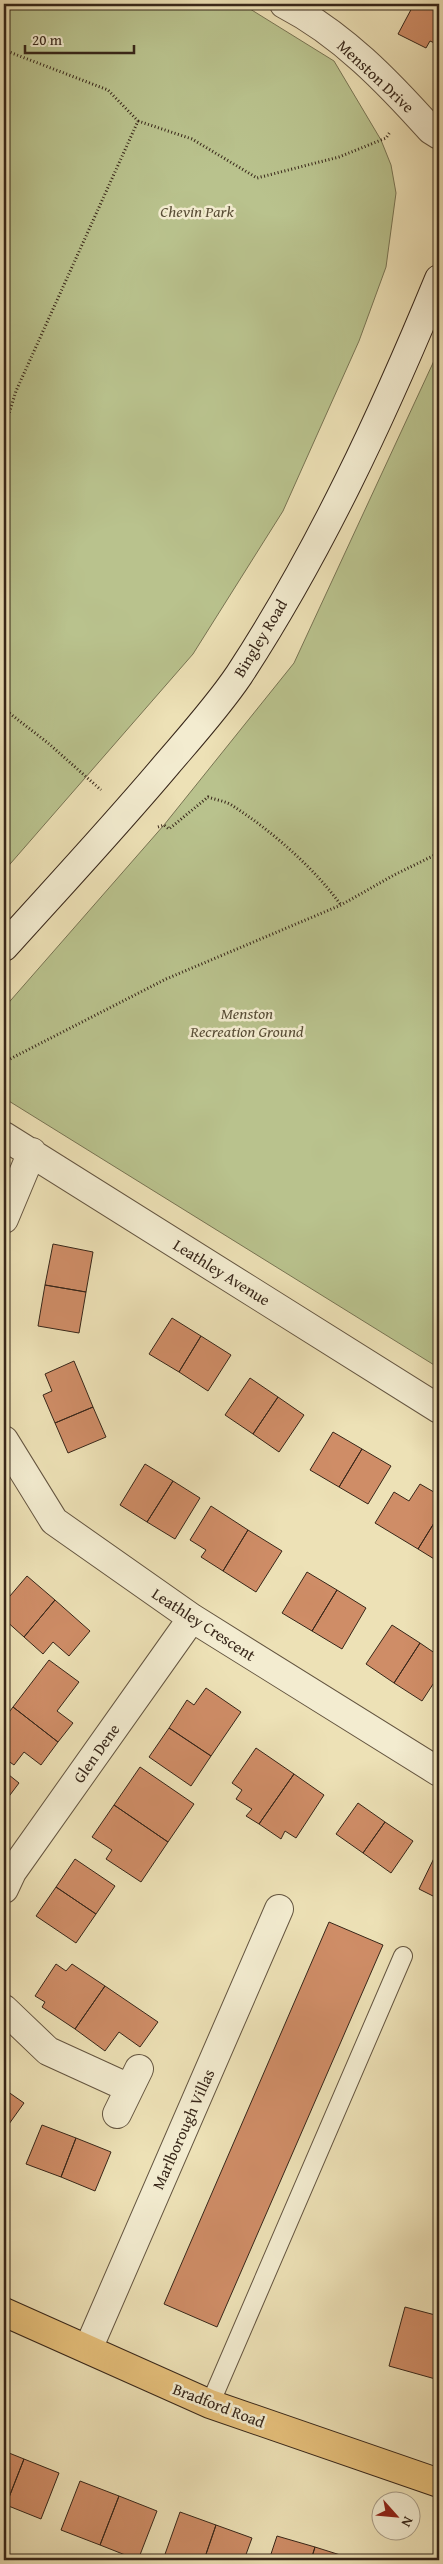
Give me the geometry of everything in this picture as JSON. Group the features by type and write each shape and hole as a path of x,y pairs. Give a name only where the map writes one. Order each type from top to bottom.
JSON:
{"main road":[{"name":"Bradford Road","path":"4,2312 210,2404 439,2483"}],"street":[{"name":"Menston Drive","path":"300,7 356,52 431,130 439,135"},
{"name":"Bingley Road","path":"4,947 155,779 206,718 238,675 302,568 352,474 439,279"},
{"name":"Leathley Avenue","path":"4,1136 439,1409"},
{"path":"4,1219 32,1152"},
{"name":"Leathley Crescent","path":"4,1440 54,1521 192,1618 439,1772"},
{"name":"Glen Dene","path":"4,1889 12,1872 192,1618"},
{"name":"Marlborough Villas","path":"88,2349 279,1909"},
{"path":"4,2008 48,2051 134,2078 116,2114"}],"lane":[{"path":"210,2404 403,1956"}],"path":[{"path":"4,50 108,90 138,121 192,139 257,178 339,157 386,138 408,104"},
{"path":"4,430 16,391 138,121"},
{"path":"4,709 48,743 102,791"},
{"path":"151,829 164,825 169,829 208,797 232,804 279,841 324,882 342,905"},
{"path":"4,1062 166,979 342,905 394,875 439,853"}],"green space":[{"name":"Chevin Park","path":"4,4 242,4 334,61 381,140 391,165 396,193 386,267 359,341 283,511 193,654 4,871"},
{"name":"Menston Recreation Ground","path":"439,350 439,1368 4,1098 4,1008 164,825 294,663"}],"building":[{"path":"414,4 439,4 439,45 430,41 426,48 398,34"},
{"path":"53,1244 93,1252 86,1292 45,1285"},
{"path":"45,1285 86,1292 79,1333 38,1326"},
{"path":"172,1318 201,1336 179,1372 149,1354"},
{"path":"201,1336 231,1355 208,1391 179,1372"},
{"path":"74,1361 93,1407 55,1423 43,1395 52,1391 45,1374"},
{"path":"250,1378 278,1397 253,1434 225,1415"},
{"path":"278,1397 304,1415 279,1452 253,1434"},
{"path":"93,1407 106,1437 68,1453 55,1423"},
{"path":"333,1432 362,1449 339,1487 310,1470"},
{"path":"362,1449 391,1466 368,1504 339,1487"},
{"path":"145,1464 173,1481 147,1522 120,1505"},
{"path":"173,1481 200,1498 175,1539 147,1522"},
{"path":"420,1484 439,1495 439,1515 418,1549 375,1523 394,1492 409,1501"},
{"path":"211,1506 248,1530 223,1571 201,1557 206,1550 190,1540"},
{"path":"439,1515 439,1562 418,1549"},
{"path":"248,1530 282,1551 256,1592 223,1571"},
{"path":"307,1572 337,1590 312,1631 282,1613"},
{"path":"27,1576 55,1600 24,1637 4,1619 4,1603"},
{"path":"337,1590 366,1608 342,1649 312,1631"},
{"path":"55,1600 90,1631 69,1656 53,1642 43,1654 24,1637"},
{"path":"392,1625 420,1643 394,1683 366,1664"},
{"path":"420,1643 439,1656 439,1675 422,1701 394,1683"},
{"path":"49,1660 79,1682 57,1711 73,1723 58,1742 13,1707"},
{"path":"206,1688 241,1712 211,1756 169,1728 187,1700 194,1705"},
{"path":"13,1707 58,1742 41,1765 24,1752 14,1765 4,1758 4,1719"},
{"path":"169,1728 211,1756 191,1786 149,1757"},
{"path":"256,1748 294,1774 259,1824 246,1816 252,1809 236,1799 242,1790 232,1783"},
{"path":"140,1767 194,1804 168,1842 114,1805"},
{"path":"4,1771 19,1783 4,1803"},
{"path":"294,1774 324,1795 296,1838 285,1831 281,1839 259,1824"},
{"path":"358,1803 385,1822 363,1853 336,1834"},
{"path":"114,1805 168,1842 141,1882 106,1859 112,1850 92,1837"},
{"path":"385,1822 413,1841 391,1873 363,1853"},
{"path":"439,1850 439,1899 419,1889"},
{"path":"75,1859 115,1886 96,1914 56,1887"},
{"path":"56,1887 96,1914 76,1943 36,1916"},
{"path":"329,1922 383,1945 217,2327 164,2304"},
{"path":"56,1964 66,1971 72,1964 105,1986 75,2029 42,2007 45,2002 35,1996"},
{"path":"105,1986 158,2022 140,2047 119,2032 105,2051 75,2029"},
{"path":"4,2089 24,2103 4,2131"},
{"path":"42,2125 76,2138 61,2177 26,2164"},
{"path":"76,2138 111,2152 95,2191 61,2177"},
{"path":"405,2307 439,2316 439,2380 389,2366"},
{"path":"4,2451 24,2459 6,2505 4,2504"},
{"path":"24,2459 59,2473 41,2519 6,2505"},
{"path":"80,2481 119,2496 100,2545 61,2530"},
{"path":"119,2496 157,2511 138,2560 100,2545"},
{"path":"180,2512 216,2525 204,2560 173,2560 164,2557"},
{"path":"216,2525 252,2538 244,2560 204,2560"},
{"path":"277,2536 315,2547 311,2560 269,2560"},
{"path":"315,2547 353,2559 353,2560 311,2560"}]}
